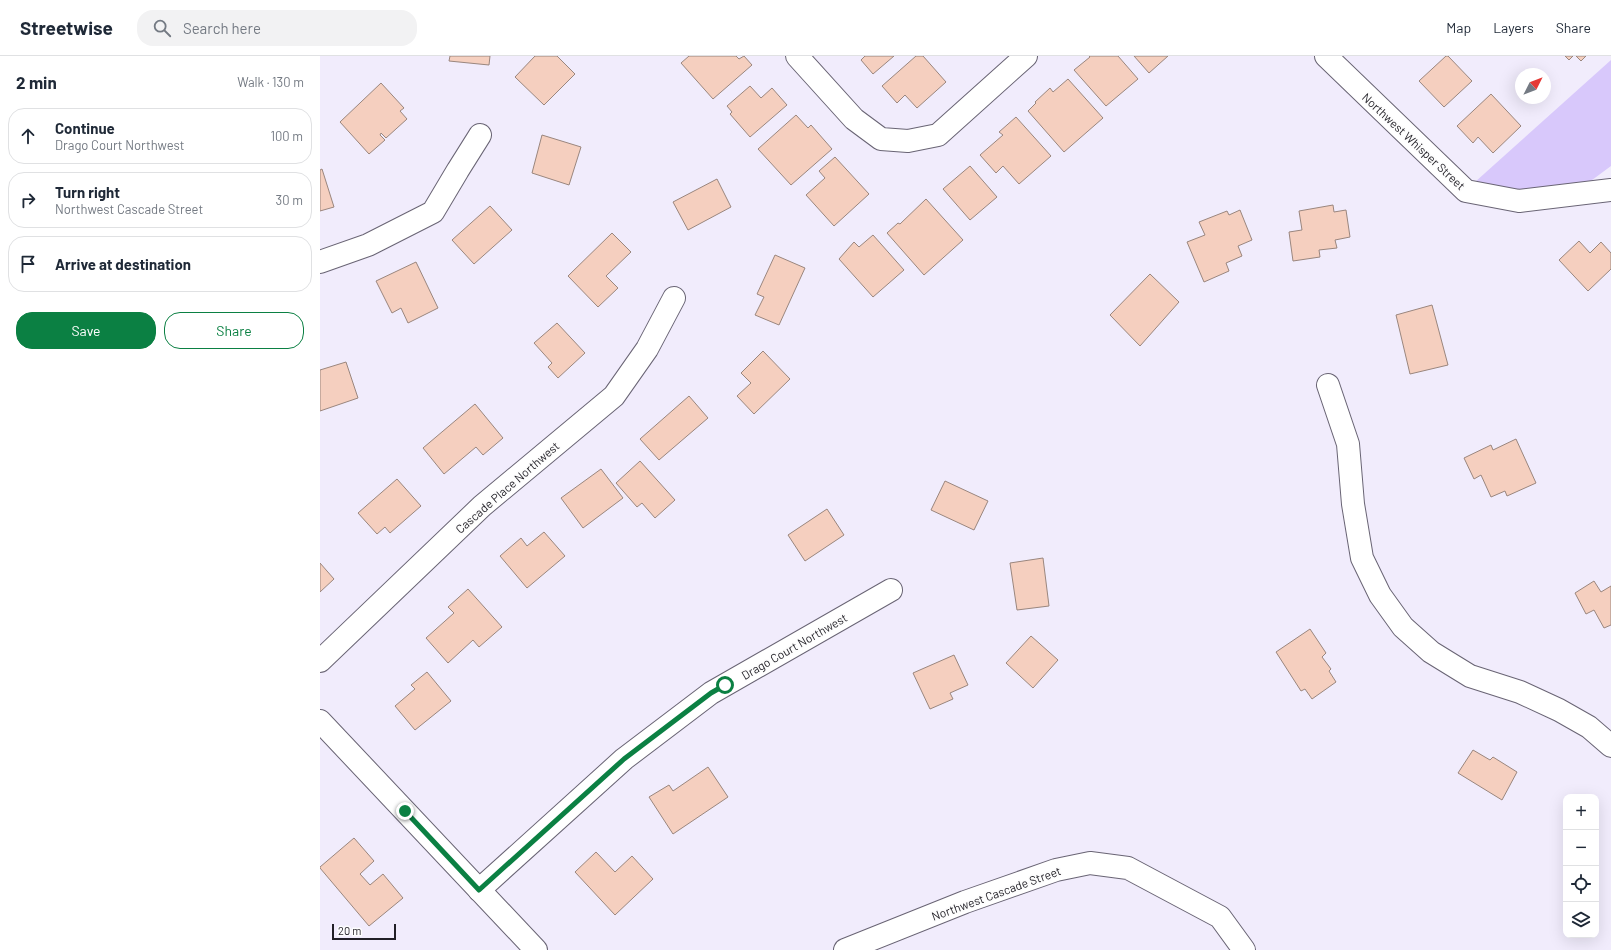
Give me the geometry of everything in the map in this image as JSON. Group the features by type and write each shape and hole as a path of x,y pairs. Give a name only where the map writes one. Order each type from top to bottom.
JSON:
{"street":[{"path":"797,56 854,119 881,139 908,141 938,135 1026,56"},
{"name":"Northwest Whisper Street","path":"1326,56 1466,191 1519,201 1611,190"},
{"path":"320,262 368,245 433,212 480,135"},
{"name":"Cascade Place Northwest","path":"320,662 482,506 614,396 647,349 674,298"},
{"path":"1328,385 1348,444 1353,504 1362,558 1380,595 1402,626 1431,652 1470,676 1520,692 1559,710 1590,727 1611,746"},
{"name":"Drago Court Northwest","path":"479,890 624,759 711,693 892,590"},
{"path":"320,721 536,950"},
{"name":"Northwest Cascade Street","path":"845,950 965,902 1056,870 1090,863 1128,868 1220,917 1244,950"}],"shaded area":[{"path":"1611,60 1611,166 1588,183 1527,191 1493,187 1475,182"}],"building":[{"path":"450,56 490,56 489,65 449,61"},
{"path":"535,56 557,56 575,74 544,105 515,77"},
{"path":"689,56 736,56 739,59 744,56 752,65 713,99 681,63"},
{"path":"865,56 894,56 873,74 861,60"},
{"path":"916,56 923,56 946,82 917,108 905,95 897,103 882,86"},
{"path":"1089,56 1118,56 1138,79 1106,106 1074,70 1090,57"},
{"path":"1134,56 1168,56 1149,73"},
{"path":"1446,56 1448,56 1472,81 1444,107 1419,81"},
{"path":"1565,56 1573,56 1569,60"},
{"path":"1576,56 1586,56 1581,61"},
{"path":"1068,79 1103,118 1064,152 1028,111 1050,88 1053,92"},
{"path":"381,83 404,108 400,111 407,119 386,138 381,133 380,135 385,140 369,154 340,122"},
{"path":"750,86 761,98 772,88 787,105 750,137 730,114 732,112 727,106"},
{"path":"1491,94 1521,126 1493,153 1478,137 1473,143 1457,126"},
{"path":"796,115 808,128 811,125 832,149 791,185 758,149"},
{"path":"1016,117 1051,156 1019,184 1003,166 996,173 980,155 1003,135 999,132"},
{"path":"542,135 581,147 569,185 532,173"},
{"path":"835,157 869,194 834,226 806,195 825,178 819,171"},
{"path":"970,166 997,197 970,220 943,189"},
{"path":"322,169 334,207 320,211 320,170"},
{"path":"717,179 731,207 688,230 673,202"},
{"path":"926,199 963,240 924,275 887,233 898,223 900,224"},
{"path":"1333,205 1334,212 1346,210 1350,237 1335,240 1337,248 1319,250 1320,257 1293,261 1289,232 1302,230 1299,211"},
{"path":"490,206 512,230 474,264 452,240"},
{"path":"1240,210 1252,240 1238,246 1242,256 1226,263 1229,271 1204,282 1187,242 1205,235 1199,222 1227,211 1229,215"},
{"path":"612,233 631,252 606,276 618,288 598,307 568,276"},
{"path":"873,235 904,270 873,297 839,259 854,242 859,247"},
{"path":"1579,241 1590,253 1601,242 1611,253 1611,269 1588,291 1559,260"},
{"path":"775,255 805,268 779,325 755,315 764,297 757,294"},
{"path":"416,262 438,308 408,323 401,308 392,313 376,281"},
{"path":"1150,274 1179,302 1140,346 1110,315"},
{"path":"1432,305 1448,365 1410,374 1396,315"},
{"path":"557,323 585,353 558,378 548,367 552,363 534,343"},
{"path":"763,351 790,379 754,414 737,396 751,383 741,373"},
{"path":"346,362 358,398 320,411 320,370"},
{"path":"689,396 708,418 659,460 640,439"},
{"path":"475,404 503,438 483,455 476,447 444,474 423,448"},
{"path":"1516,439 1536,483 1507,496 1505,491 1491,497 1481,475 1474,479 1464,458 1491,445 1493,450"},
{"path":"640,461 675,500 655,518 642,503 637,507 616,483"},
{"path":"601,469 623,498 583,528 561,498"},
{"path":"397,479 421,506 390,533 385,527 377,534 358,513"},
{"path":"945,481 988,501 974,530 931,510"},
{"path":"827,509 844,535 805,561 788,535"},
{"path":"544,532 565,556 527,588 500,556 521,538 527,546"},
{"path":"1043,558 1049,606 1017,610 1010,563"},
{"path":"320,563 334,579 320,592"},
{"path":"1594,581 1601,592 1611,586 1611,625 1604,628 1594,610 1586,614 1575,593"},
{"path":"468,589 502,627 479,647 473,640 448,663 426,638 454,613 448,607"},
{"path":"1310,629 1326,653 1322,657 1331,669 1329,671 1336,682 1312,699 1305,689 1301,691 1276,652"},
{"path":"1031,636 1058,660 1033,688 1006,663"},
{"path":"954,655 968,685 950,693 953,699 930,709 913,673"},
{"path":"427,672 451,701 415,730 395,706 415,689 411,685"},
{"path":"1473,750 1490,760 1493,757 1517,772 1502,800 1458,773"},
{"path":"708,767 728,797 673,834 649,797 669,785 673,791"},
{"path":"354,838 374,861 360,874 370,885 383,874 403,898 369,926 320,868"},
{"path":"596,852 615,872 632,856 653,879 615,915 575,872"}],"route":[{"path":"405,811 479,890 624,759 711,693 725,685"}]}
